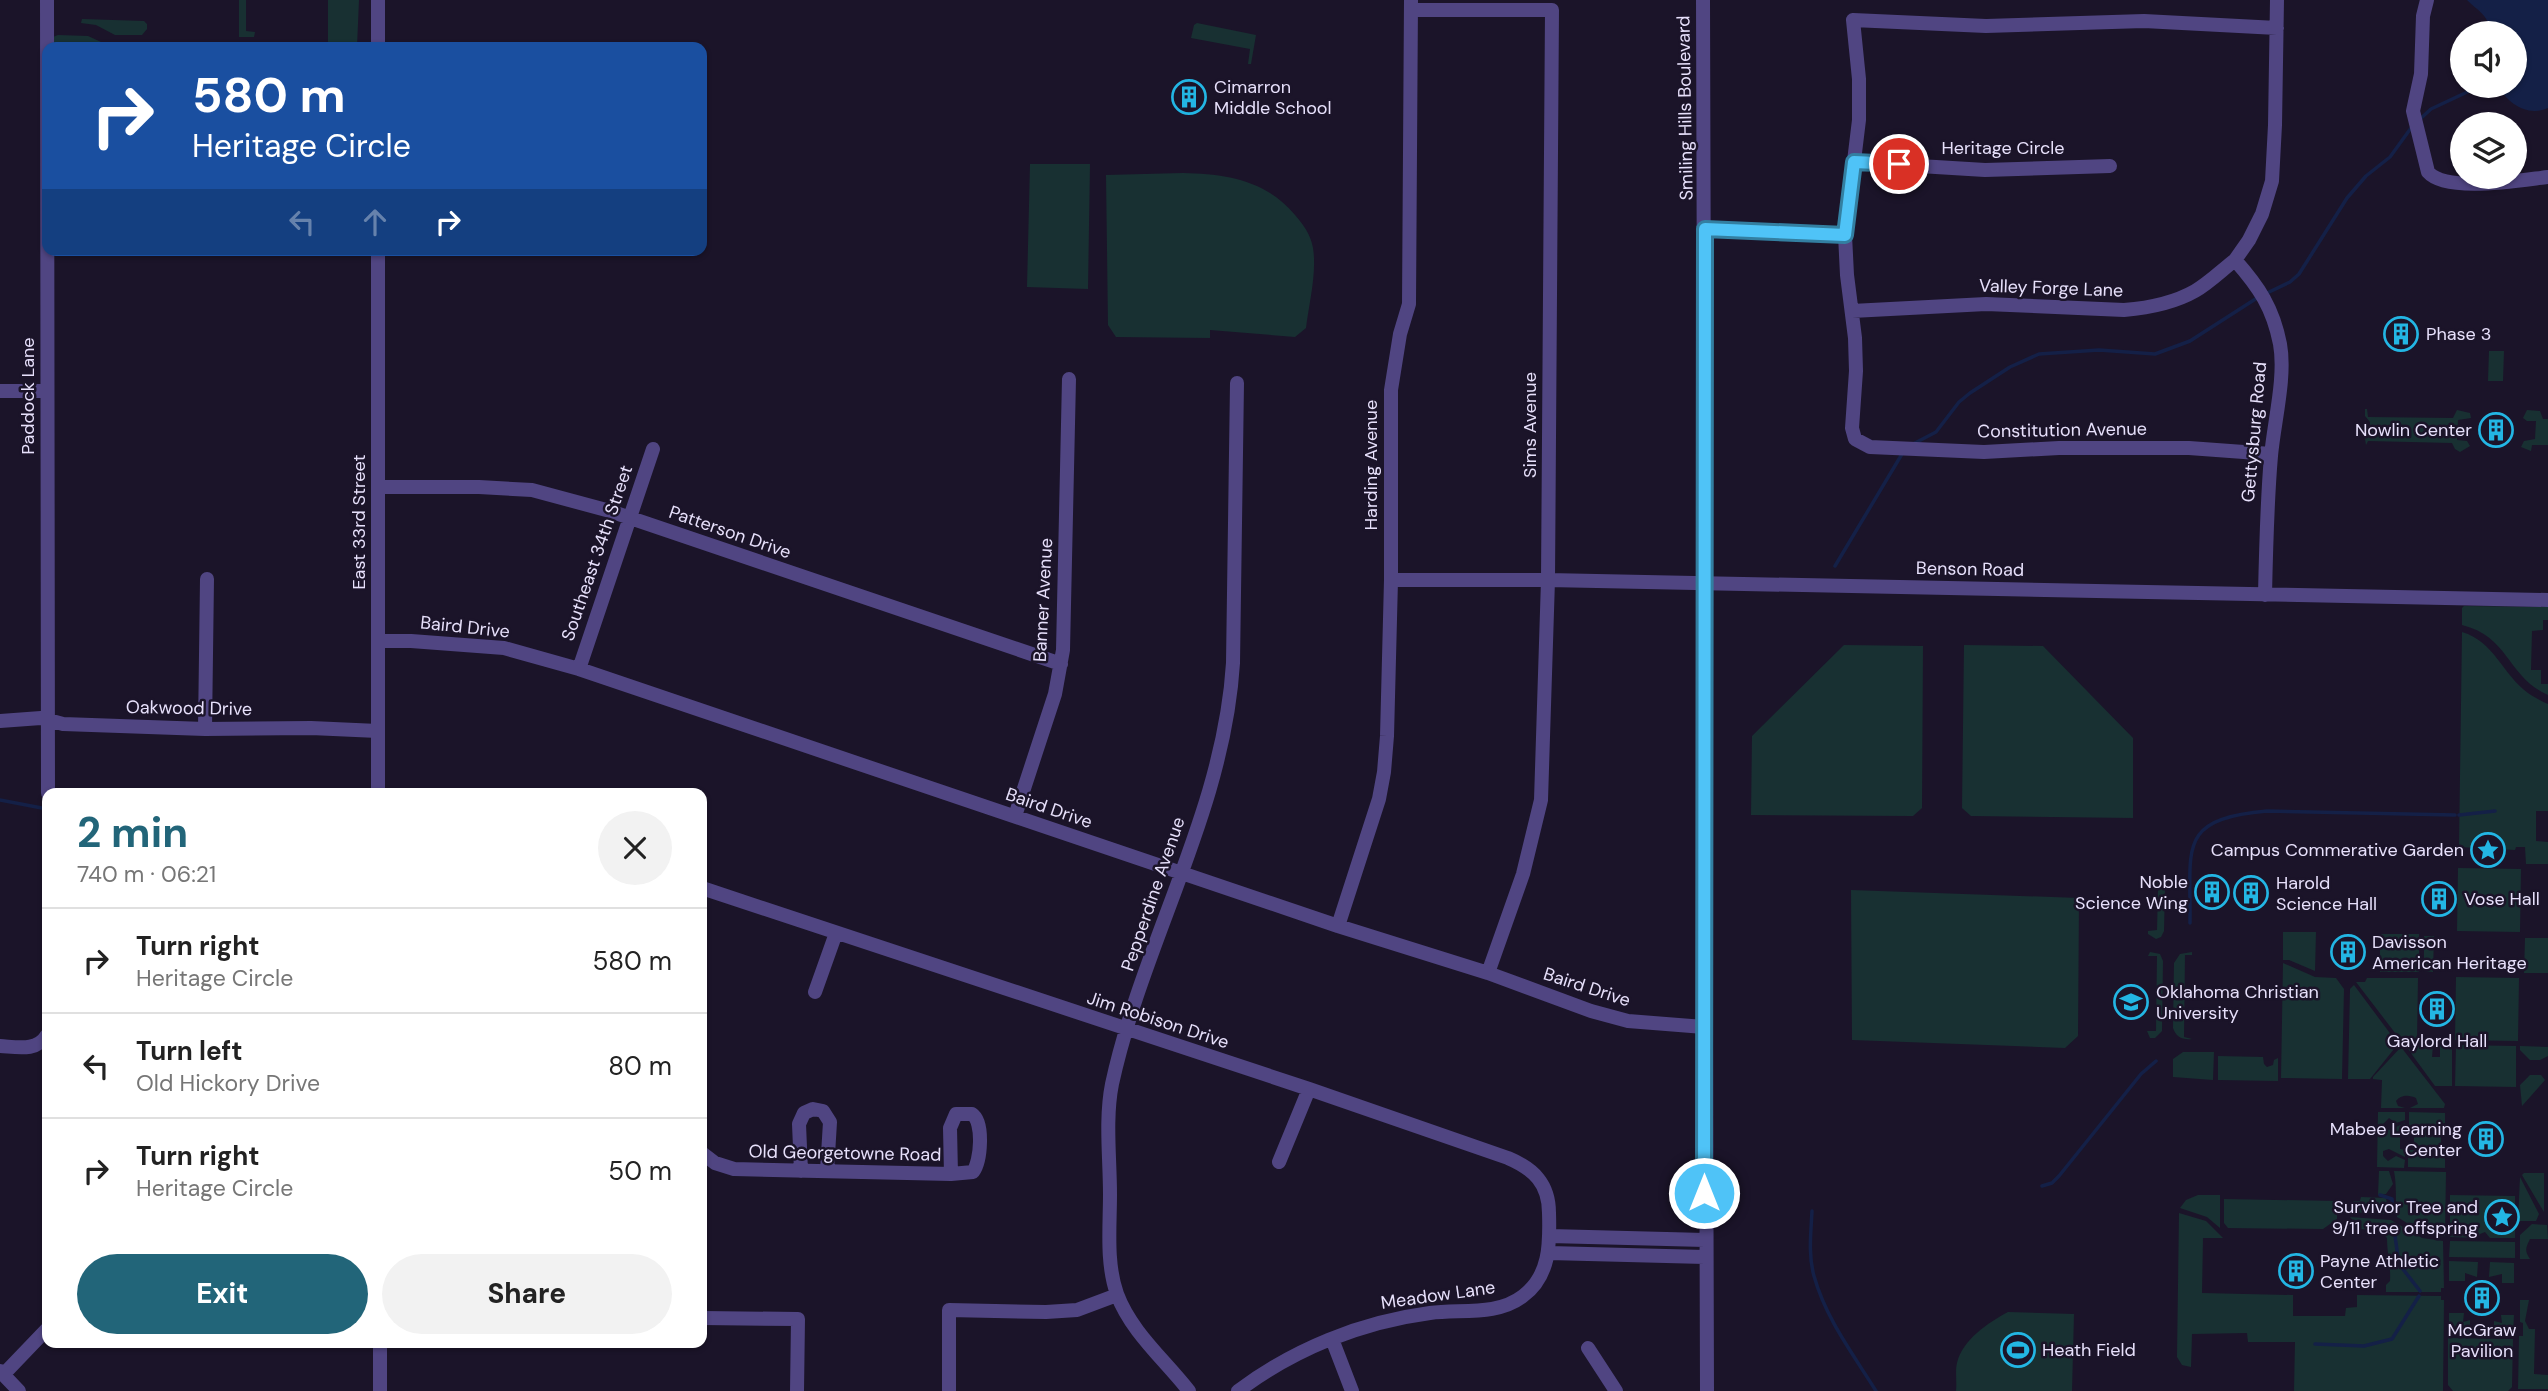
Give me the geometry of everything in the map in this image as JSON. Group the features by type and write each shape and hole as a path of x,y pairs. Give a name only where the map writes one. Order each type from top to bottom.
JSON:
{"street":[{"name":"Paddock Lane","path":"47,0 47,42"},
{"path":"378,0 378,42"},
{"name":"Smiling Hills Boulevard","path":"1703,0 1707,1391"},
{"path":"2235,260 2259,221 2272,181 2277,0"},
{"path":"2427,0 2423,16 2423,57 2413,117 2428,172 2432,177 2446,183 2508,182 2548,177"},
{"name":"Sims Avenue","path":"1411,5 1552,10 1548,580 1541,800 1523,874 1488,973"},
{"name":"Harding Avenue","path":"1338,926 1379,799 1387,736 1391,580 1391,390 1400,334 1409,303 1411,5"},
{"path":"1852,311 1845,235 1859,106 1853,20 1986,26 2144,21 2277,28"},
{"name":"Heritage Circle","path":"1854,162 1985,170 2110,166"},
{"path":"1705,229 1845,235"},
{"name":"Paddock Lane","path":"47,256 48,788"},
{"name":"East 33rd Street","path":"378,256 378,788"},
{"name":"Valley Forge Lane","path":"1852,311 1963,305 2124,310 2143,308 2160,305 2194,292 2235,260"},
{"name":"Gettysburg Road","path":"2235,260 2259,288 2275,324 2280,347 2280,374 2266,518 2265,595"},
{"name":"Constitution Avenue","path":"1852,311 1856,371 1852,428 1855,439 1870,447 1938,451 2189,448 2271,454"},
{"name":"Banner Avenue","path":"1015,816 1055,694 1061,664 1064,637 1069,379"},
{"name":"Pepperdine Avenue","path":"1189,1391 1136,1329 1117,1295 1111,1268 1110,1101 1120,1050 1216,768 1230,703 1237,383"},
{"path":"0,390 47,391"},
{"name":"Southeast 34th Street","path":"579,669 653,449"},
{"name":"Patterson Drive","path":"379,487 532,490 629,518 1061,664"},
{"path":"205,729 208,579"},
{"name":"Benson Road","path":"1391,580 1548,580 2548,600"},
{"name":"Baird Drive","path":"379,641 411,640 504,648 579,669 1338,926 1488,973 1591,1011 1628,1021 1704,1027"},
{"name":"Oakwood Drive","path":"0,721 41,718 63,724 379,731"},
{"name":"Jim Robison Drive","path":"707,890 1309,1089 1523,1164 1538,1177 1546,1192 1549,1253"},
{"path":"815,992 836,933"},
{"path":"0,1046 32,1047 42,1040"},
{"path":"1279,1162 1309,1089"},
{"path":"801,1171 799,1124 804,1113 813,1109 822,1111 830,1122 827,1171"},
{"name":"Old Georgetowne Road","path":"707,1157 715,1163 734,1169 951,1174"},
{"path":"1550,1236 1705,1240"},
{"path":"1549,1253 1705,1257"},
{"name":"Meadow Lane","path":"1238,1391 1296,1354 1373,1324 1430,1313 1493,1309 1514,1303 1535,1286 1549,1253"},
{"path":"949,1391 949,1310 1077,1310 1117,1295"},
{"path":"707,1318 798,1319 797,1391"},
{"path":"19,1391 2,1373 42,1334"},
{"path":"1332,1339 1352,1391"},
{"path":"380,1348 380,1391"},
{"path":"1588,1348 1616,1391"}],"green space":[{"path":"239,0 246,0 246,31 255,32 254,37 239,37"},
{"path":"328,0 359,0 357,42 328,42"},
{"path":"82,19 144,21 147,29 142,35 115,35 96,25 81,23"},
{"path":"1197,23 1256,35 1251,64 1248,64 1250,49 1191,38"},
{"path":"88,36 101,42 52,42 53,37"},
{"path":"1030,164 1090,164 1088,289 1027,287"},
{"path":"1183,173 1230,177 1258,187 1284,203 1304,226 1313,248 1313,278 1306,328 1295,337 1210,330 1210,338 1116,337 1108,325 1106,175"},
{"path":"2489,351 2504,351 2503,381 2488,381"},
{"path":"2365,409 2368,417 2453,418 2457,410 2470,413 2471,418 2458,420 2457,440 2467,441 2470,446 2460,452 2452,443 2368,441 2366,445 2364,433 2370,438 2370,422 2365,416"},
{"path":"2527,410 2540,411 2543,419 2548,419 2548,445 2532,445 2531,451 2521,447 2524,441 2535,439 2536,421 2523,418"},
{"path":"2464,606 2548,607 2548,620 2543,620 2543,630 2532,631 2531,670 2541,670 2541,684 2548,684 2548,695 2524,678 2490,638 2462,625"},
{"path":"2462,632 2483,643 2519,685 2548,704 2548,811 2536,811 2536,841 2548,842 2548,864 2526,864 2525,847 2516,847 2515,850 2459,847"},
{"path":"1844,645 1923,646 1922,808 1913,816 1751,815 1752,736"},
{"path":"1964,645 2043,646 2133,738 2133,818 1971,816 1962,808"},
{"path":"2458,868 2521,869 2520,932 2457,931"},
{"path":"2152,878 2161,879 2165,887 2164,931 2161,937 2156,939 2148,934 2148,931 2157,930 2158,890 2149,889"},
{"path":"1851,890 2079,898 2078,1036 2065,1048 1852,1040"},
{"path":"2283,932 2316,932 2315,971 2283,960"},
{"path":"2380,934 2419,934 2419,972 2380,972"},
{"path":"2424,936 2434,936 2433,972 2424,971"},
{"path":"2525,938 2548,938 2548,973 2524,973"},
{"path":"2150,952 2160,954 2163,961 2162,1031 2155,1038 2150,1038 2147,1031 2156,1031 2157,956 2148,956"},
{"path":"2192,952 2192,955 2185,955 2184,1037 2192,1039 2188,1039 2178,1036 2173,1028 2174,963 2180,954"},
{"path":"2283,963 2315,977 2336,978 2344,989 2342,1079 2281,1078"},
{"path":"2456,977 2519,978 2518,1041 2455,1040"},
{"path":"2367,978 2418,978 2417,1041 2402,1042 2356,982 2365,982"},
{"path":"2354,985 2398,1044 2370,1079 2348,1079 2350,989"},
{"path":"2405,1045 2433,1045 2432,1057 2440,1057 2440,1045 2452,1045 2452,1086 2435,1086"},
{"path":"2456,1045 2516,1046 2516,1087 2455,1086"},
{"path":"2520,1046 2548,1047 2548,1056 2540,1060 2530,1060 2520,1050"},
{"path":"2401,1047 2445,1104 2444,1108 2410,1108 2418,1104 2416,1098 2406,1096 2396,1101 2398,1106 2405,1108 2381,1108 2382,1080 2373,1077"},
{"path":"2183,1052 2214,1052 2213,1080 2173,1077 2173,1059"},
{"path":"2218,1056 2263,1057 2267,1067 2273,1065 2278,1058 2278,1081 2218,1080"},
{"path":"2530,1075 2541,1075 2545,1080 2522,1106 2520,1085"},
{"path":"2378,1112 2405,1112 2405,1120 2396,1123 2389,1118 2383,1124 2384,1128 2389,1130 2405,1123 2405,1130 2400,1131 2400,1149 2405,1150 2405,1157 2389,1149 2383,1151 2383,1156 2388,1161 2396,1156 2405,1160 2404,1168 2377,1167"},
{"path":"2409,1112 2445,1113 2445,1123 2441,1124 2441,1157 2445,1157 2445,1168 2408,1167 2408,1150 2414,1150 2414,1131 2409,1130"},
{"path":"2379,1171 2389,1171 2393,1184 2386,1194 2378,1195"},
{"path":"2394,1171 2446,1172 2445,1236 2425,1233 2397,1217"},
{"path":"2544,1173 2544,1212 2522,1175"},
{"path":"2520,1177 2539,1214 2536,1221 2518,1221"},
{"path":"2198,1195 2220,1195 2220,1228 2207,1217 2180,1208 2186,1200"},
{"path":"2450,1195 2515,1196 2515,1211 2510,1213 2510,1218 2515,1222 2515,1238 2490,1238 2485,1232 2478,1238 2450,1237"},
{"path":"2361,1197 2386,1198 2389,1214 2349,1212 2349,1205 2360,1201"},
{"path":"2224,1199 2337,1201 2337,1219 2323,1229 2228,1228 2224,1223"},
{"path":"2179,1213 2206,1221 2223,1238 2203,1238 2202,1293 2293,1295 2293,1316 2345,1316 2346,1308 2357,1307 2357,1295 2441,1296 2441,1300 2444,1300 2443,1391 2294,1391 2295,1342 2248,1342 2247,1333 2192,1334 2191,1367 2182,1365 2177,1357"},
{"path":"2350,1217 2391,1220 2422,1238 2443,1241 2444,1288 2441,1288 2441,1292 2386,1292 2386,1285 2390,1281 2387,1238 2379,1230 2360,1229"},
{"path":"2532,1224 2547,1225 2548,1239 2530,1239 2526,1249 2530,1259 2520,1259 2520,1235"},
{"path":"2450,1241 2515,1242 2515,1258 2449,1257"},
{"path":"2449,1261 2478,1262 2477,1277 2465,1273 2465,1281 2449,1281"},
{"path":"2490,1262 2514,1263 2514,1283 2502,1283 2502,1274 2489,1277"},
{"path":"2520,1300 2529,1300 2525,1321 2529,1329 2535,1329 2534,1374 2548,1375 2548,1389 2518,1389 2519,1336 2523,1336"},
{"name":"Heath Field","path":"2008,1312 2074,1314 2072,1391 1956,1391 1957,1363 1965,1346 1985,1327"},
{"path":"2449,1313 2464,1313 2463,1322 2470,1320 2470,1334 2449,1334"},
{"path":"2501,1315 2514,1315 2513,1335 2494,1335 2494,1321 2502,1323"},
{"path":"2448,1338 2513,1339 2512,1387 2508,1391 2453,1391 2448,1385"}],"water":[{"path":"2467,0 2548,0 2548,108 2526,110 2507,98 2527,98 2527,21 2487,21"}],"waterway":[{"path":"2419,120 2431,109 2454,98"},
{"path":"2267,293 2290,282 2299,274 2347,198 2366,176 2390,157 2411,128"},
{"path":"1913,444 1936,432 1959,402 1970,393 2010,367 2039,354 2099,350 2155,354 2190,341 2257,298"},
{"path":"1835,566 1902,454"},
{"path":"0,800 42,808"},
{"path":"2190,923 2191,856 2195,842 2203,830 2217,821 2267,811 2455,815"},
{"path":"2459,815 2495,811"},
{"path":"2042,1186 2052,1183 2059,1176 2141,1074 2156,1061"},
{"path":"2380,1195 2392,1199 2393,1212"},
{"path":"1812,1211 1811,1260 1819,1292 1841,1336 1876,1391"},
{"path":"2394,1229 2399,1264 2420,1291"},
{"path":"2315,1344 2364,1346 2392,1339 2419,1296"}],"place":[{"name":"Cimarron Middle School","path":"1189,97"},
{"name":"Phase 3","path":"2401,334"},
{"name":"Nowlin Center","path":"2496,430"},
{"name":"Campus Commerative Garden","path":"2488,850"},
{"name":"Noble Science Wing","path":"2212,892"},
{"name":"Harold Science Hall","path":"2251,893"},
{"name":"Vose Hall","path":"2439,899"},
{"name":"Davisson American Heritage","path":"2348,952"},
{"name":"Oklahoma Christian University","path":"2131,1002"},
{"name":"Gaylord Hall","path":"2437,1009"},
{"name":"Mabee Learning Center","path":"2486,1139"},
{"name":"Survivor Tree and 9/11 tree offspring","path":"2502,1217"},
{"name":"Payne Athletic Center","path":"2296,1271"},
{"name":"McGraw Pavilion","path":"2482,1298"},
{"name":"Heath Field","path":"2018,1350"}],"route":[{"path":"1704,1193 1705,229 1845,235 1854,162 1899,164"}]}
